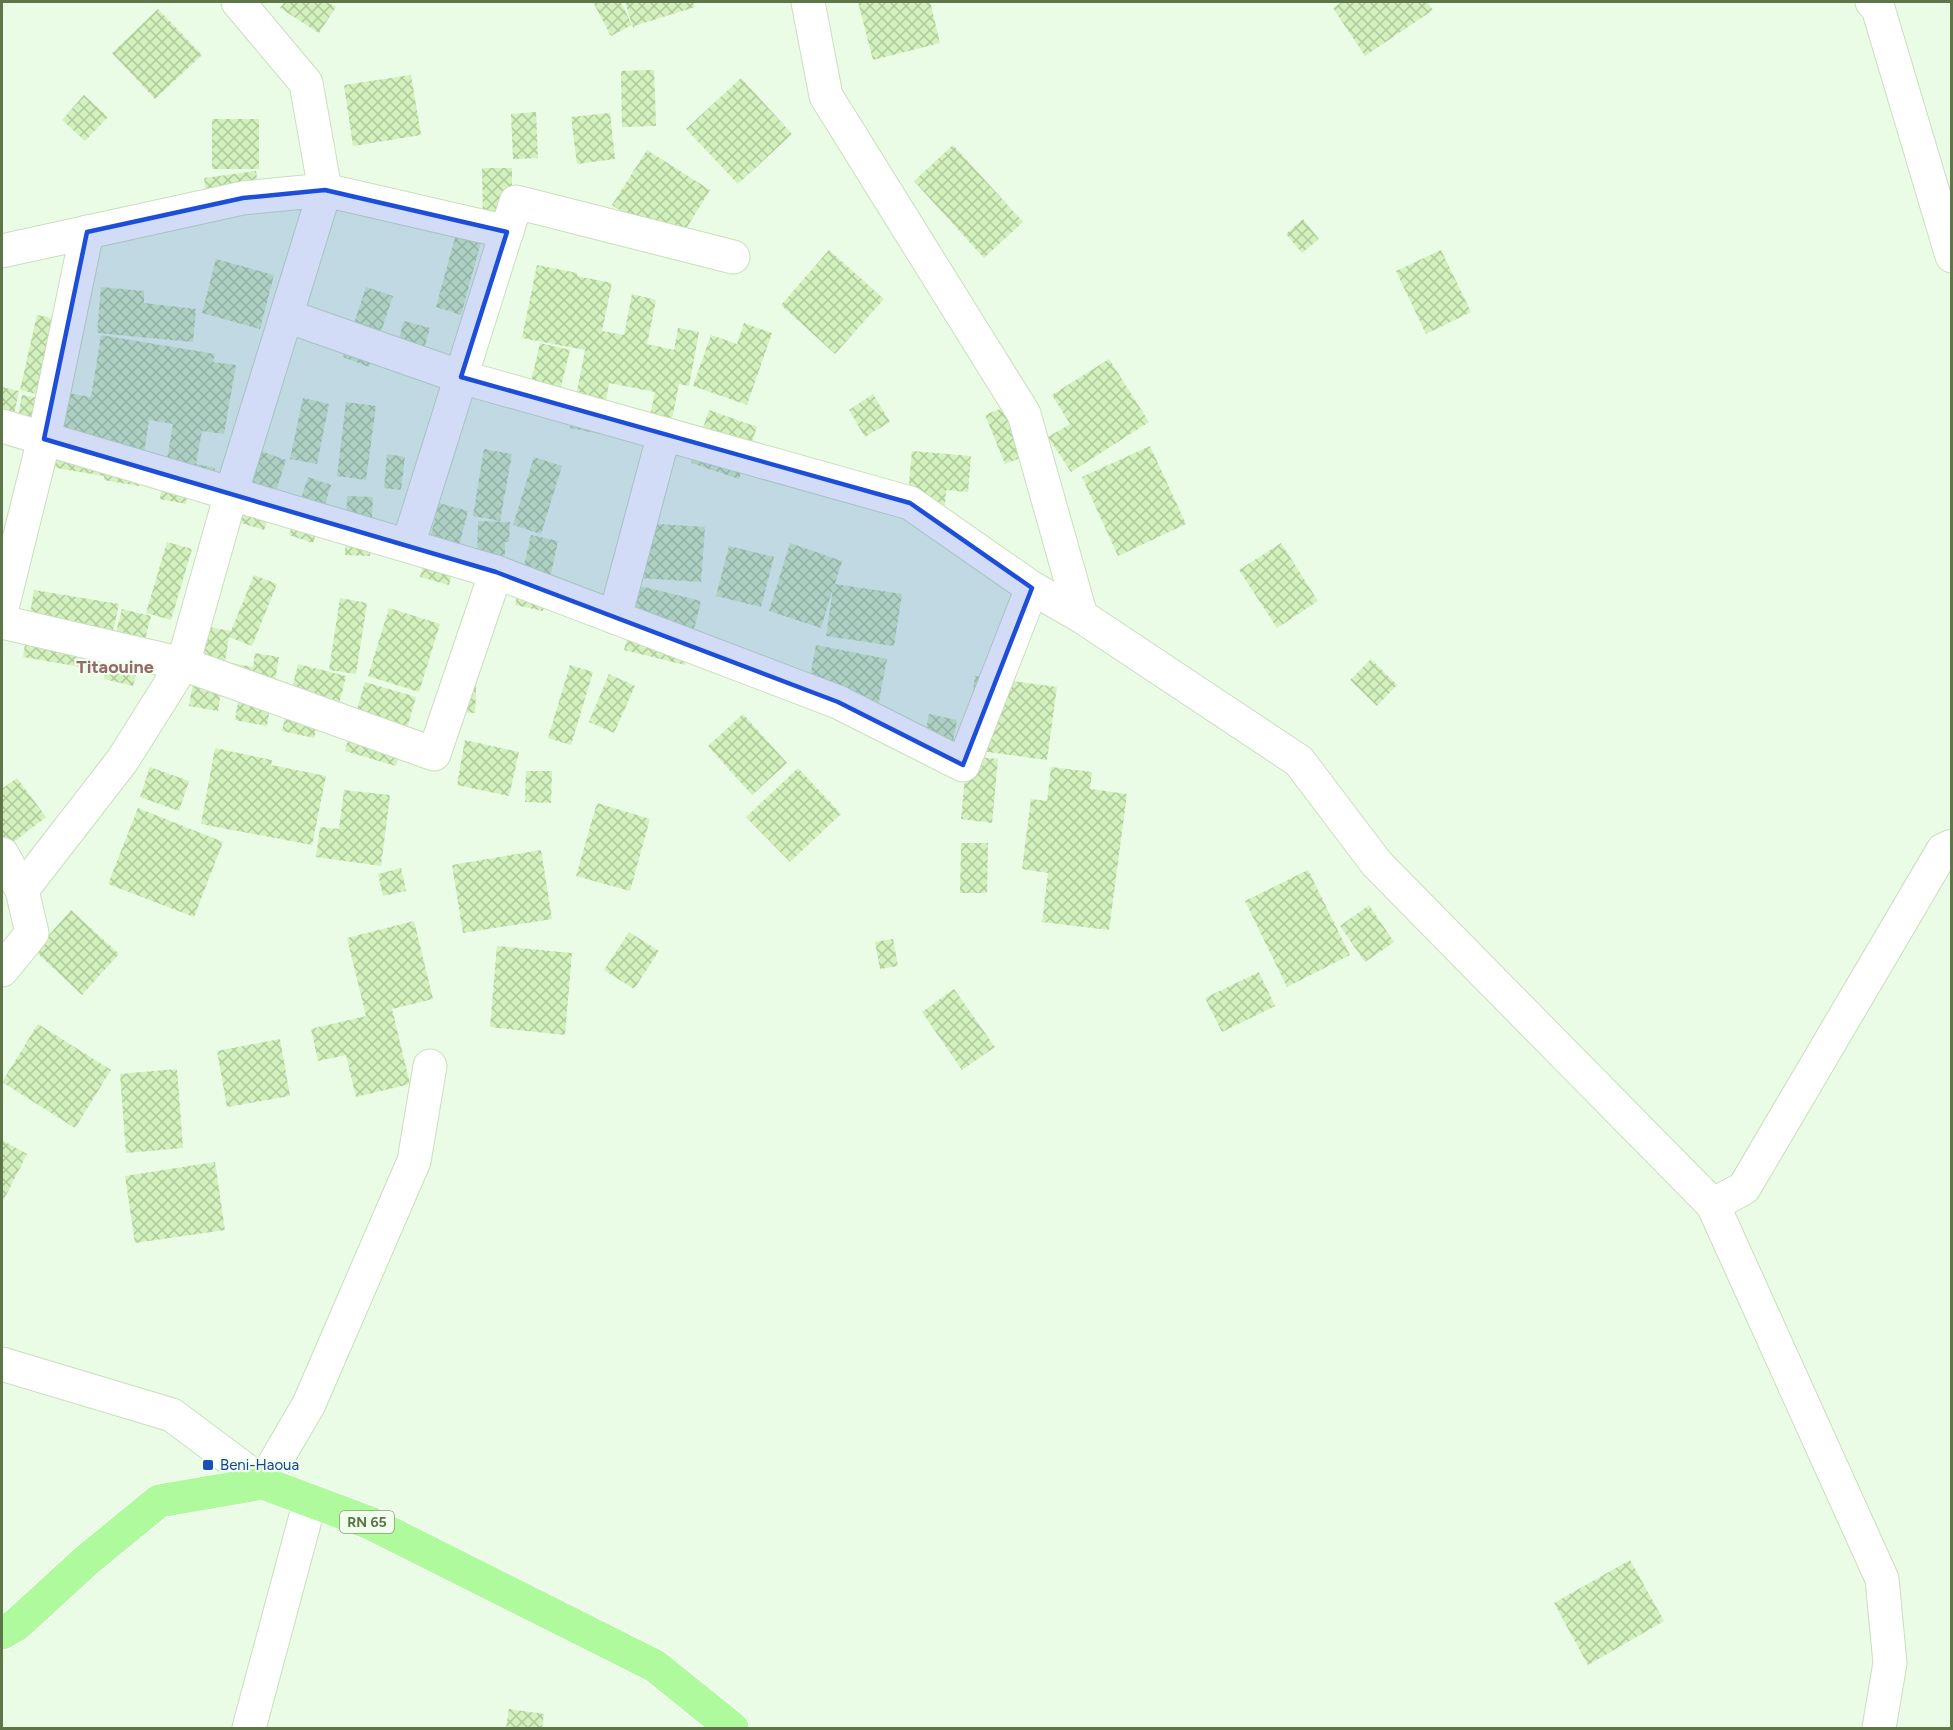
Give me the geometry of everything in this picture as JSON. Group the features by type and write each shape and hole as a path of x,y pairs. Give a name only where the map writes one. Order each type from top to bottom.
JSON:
{"main road":[{"name":"RN 65","path":"2,1633 16,1625 87,1560 159,1501 263,1484 370,1523 655,1666 732,1728"}],"street":[{"path":"22,890 123,761 183,664 231,494 325,190 306,83 237,2"},
{"path":"808,2 826,96 1024,414 1081,616"},
{"path":"1872,2 1878,8 1952,256"},
{"path":"2,251 243,198 325,190 507,232"},
{"path":"408,545 516,202 733,257"},
{"path":"2,608 44,439 87,232"},
{"path":"287,316 461,377 910,503 1032,588 1081,616 1299,761 1377,864 1713,1205 1881,1579 1890,1663 1879,1728"},
{"path":"2,426 496,572 838,702 963,765 1032,588"},
{"path":"615,617 664,434"},
{"path":"2,622 183,664 434,753 496,572"},
{"path":"1713,1205 1744,1188 1943,850 1952,846"},
{"path":"2,854 22,890 32,933 2,970"},
{"path":"2,1364 172,1415 263,1484 309,1404 414,1161 430,1066"},
{"path":"249,1728 310,1500"}],"highlighted area":[{"path":"325,190 507,232 461,377 910,503 1032,588 963,765 838,702 496,572 44,439 87,232 243,198"}],"building":[{"path":"285,2 327,2 336,7 319,33 280,8"},
{"path":"593,2 621,2 632,25 611,36"},
{"path":"625,2 693,2 695,7 634,26 634,29"},
{"path":"858,2 930,2 940,43 873,60"},
{"path":"1342,2 1427,2 1433,10 1365,56 1333,8"},
{"path":"158,9 202,55 155,99 112,53"},
{"path":"654,70 656,126 622,127 621,71"},
{"path":"411,75 421,135 353,146 344,85"},
{"path":"741,78 792,134 738,184 686,129"},
{"path":"84,95 108,117 85,141 62,120"},
{"path":"536,112 538,158 513,159 511,114"},
{"path":"610,113 615,159 577,164 571,117"},
{"path":"212,119 259,119 259,169 212,169"},
{"path":"953,145 1023,222 984,258 914,181"},
{"path":"647,150 710,190 676,245 612,205"},
{"path":"482,168 512,168 512,219 483,219"},
{"path":"256,171 262,210 209,217 204,178"},
{"path":"1303,219 1319,239 1302,253 1286,234"},
{"path":"456,234 481,242 461,315 436,307"},
{"path":"829,250 884,299 835,354 781,305"},
{"path":"1441,250 1471,312 1426,334 1396,271"},
{"path":"216,259 274,275 260,329 202,313"},
{"path":"537,265 612,283 602,331 624,335 632,294 656,300 647,344 674,350 678,328 699,332 689,386 679,384 670,429 648,425 655,392 609,383 600,434 570,428 585,350 522,338"},
{"path":"101,287 144,291 144,303 196,309 193,342 97,333"},
{"path":"366,287 393,296 369,367 343,357"},
{"path":"37,315 69,322 53,398 20,390"},
{"path":"404,321 430,328 416,377 390,370"},
{"path":"744,323 772,333 747,405 693,386 711,335 737,344"},
{"path":"101,335 215,354 213,362 236,365 224,434 202,431 196,464 215,468 212,485 190,480 186,504 160,499 173,424 149,420 139,486 104,480 104,476 45,466 57,391 91,397"},
{"path":"540,343 570,350 553,419 524,412"},
{"path":"1109,359 1149,422 1071,472 1048,437 1070,424 1052,395"},
{"path":"2,387 19,391 11,428 2,426"},
{"path":"873,394 890,422 865,437 849,410"},
{"path":"22,395 54,401 49,428 17,422"},
{"path":"303,398 329,404 317,464 290,459"},
{"path":"346,402 376,406 366,480 337,476"},
{"path":"1007,406 1028,455 1005,464 985,415"},
{"path":"709,410 757,427 739,479 691,463"},
{"path":"1150,446 1186,524 1118,556 1082,477"},
{"path":"484,449 512,454 500,521 473,516"},
{"path":"261,451 286,460 264,530 238,522"},
{"path":"912,451 971,456 968,492 946,490 944,519 906,516"},
{"path":"387,454 405,457 401,490 384,488"},
{"path":"534,457 562,466 541,534 513,525"},
{"path":"308,477 331,485 313,543 289,535"},
{"path":"347,496 373,497 370,556 345,555"},
{"path":"439,503 468,511 449,585 420,577"},
{"path":"478,521 510,522 509,542 505,542 504,596 476,596"},
{"path":"644,523 705,527 701,582 641,578"},
{"path":"531,535 558,541 543,611 515,605"},
{"path":"167,542 192,549 171,620 146,613"},
{"path":"790,543 842,561 835,584 902,594 894,646 826,636 833,588 821,628 769,611"},
{"path":"1281,543 1318,601 1277,628 1239,570"},
{"path":"729,546 774,557 761,607 716,596"},
{"path":"254,575 277,584 252,646 229,637 225,662 253,667 255,653 279,657 267,726 235,720 239,695 221,692 218,711 189,706 203,626 231,631"},
{"path":"640,586 701,601 685,665 624,650"},
{"path":"34,590 119,604 113,631 93,628 87,668 23,657"},
{"path":"340,598 367,603 356,674 329,670"},
{"path":"389,608 440,624 419,692 368,676"},
{"path":"122,609 151,616 133,686 104,679"},
{"path":"816,645 887,659 876,717 805,703"},
{"path":"1371,659 1397,685 1377,706 1350,680"},
{"path":"298,664 346,676 337,713 322,710 314,738 282,731"},
{"path":"570,665 593,672 571,745 548,738"},
{"path":"477,667 475,713 456,712"},
{"path":"609,674 635,686 614,733 589,722"},
{"path":"975,676 1057,687 1047,760 965,749"},
{"path":"365,682 416,697 396,766 345,751"},
{"path":"743,714 787,763 752,795 708,746"},
{"path":"929,714 957,720 952,746 924,741"},
{"path":"465,740 519,752 509,796 457,785"},
{"path":"215,748 272,760 271,765 326,776 312,845 201,824"},
{"path":"967,756 998,759 992,823 961,819"},
{"path":"150,767 189,781 179,811 140,797"},
{"path":"1051,767 1092,772 1090,789 1127,794 1109,930 1042,922 1048,873 1022,869 1031,799 1047,801"},
{"path":"798,768 841,814 790,862 746,817"},
{"path":"526,771 552,771 551,803 525,802"},
{"path":"17,778 46,817 2,851 2,789"},
{"path":"344,790 390,795 381,866 316,857 320,827 339,829"},
{"path":"597,803 650,819 630,891 576,876"},
{"path":"138,808 223,842 194,917 108,884"},
{"path":"961,843 988,843 987,893 960,893"},
{"path":"541,850 552,919 463,933 452,865"},
{"path":"401,868 406,891 383,896 378,874"},
{"path":"1308,870 1350,955 1287,987 1245,901"},
{"path":"1369,905 1394,942 1365,962 1340,926"},
{"path":"71,910 119,954 82,995 35,951"},
{"path":"414,921 433,999 392,1009 410,1084 356,1097 346,1055 318,1061 311,1029 366,1016 347,938"},
{"path":"629,932 659,951 634,989 604,970"},
{"path":"893,939 898,966 880,969 875,942"},
{"path":"497,946 572,953 565,1035 490,1027"},
{"path":"1259,972 1275,1006 1222,1032 1205,998"},
{"path":"954,989 995,1047 962,1070 922,1012"},
{"path":"38,1024 111,1070 75,1128 2,1082"},
{"path":"280,1039 290,1096 227,1107 217,1051"},
{"path":"177,1069 183,1148 126,1153 120,1074"},
{"path":"2,1140 27,1154 2,1203"},
{"path":"215,1162 225,1230 135,1243 125,1176"},
{"path":"1630,1560 1664,1621 1588,1665 1554,1603"},
{"path":"509,1709 544,1714 542,1728 506,1728"}],"place":[{"name":"Beni-Haoua","path":"208,1465"}],"district":[{"name":"Titaouine","path":"115,667"}]}
